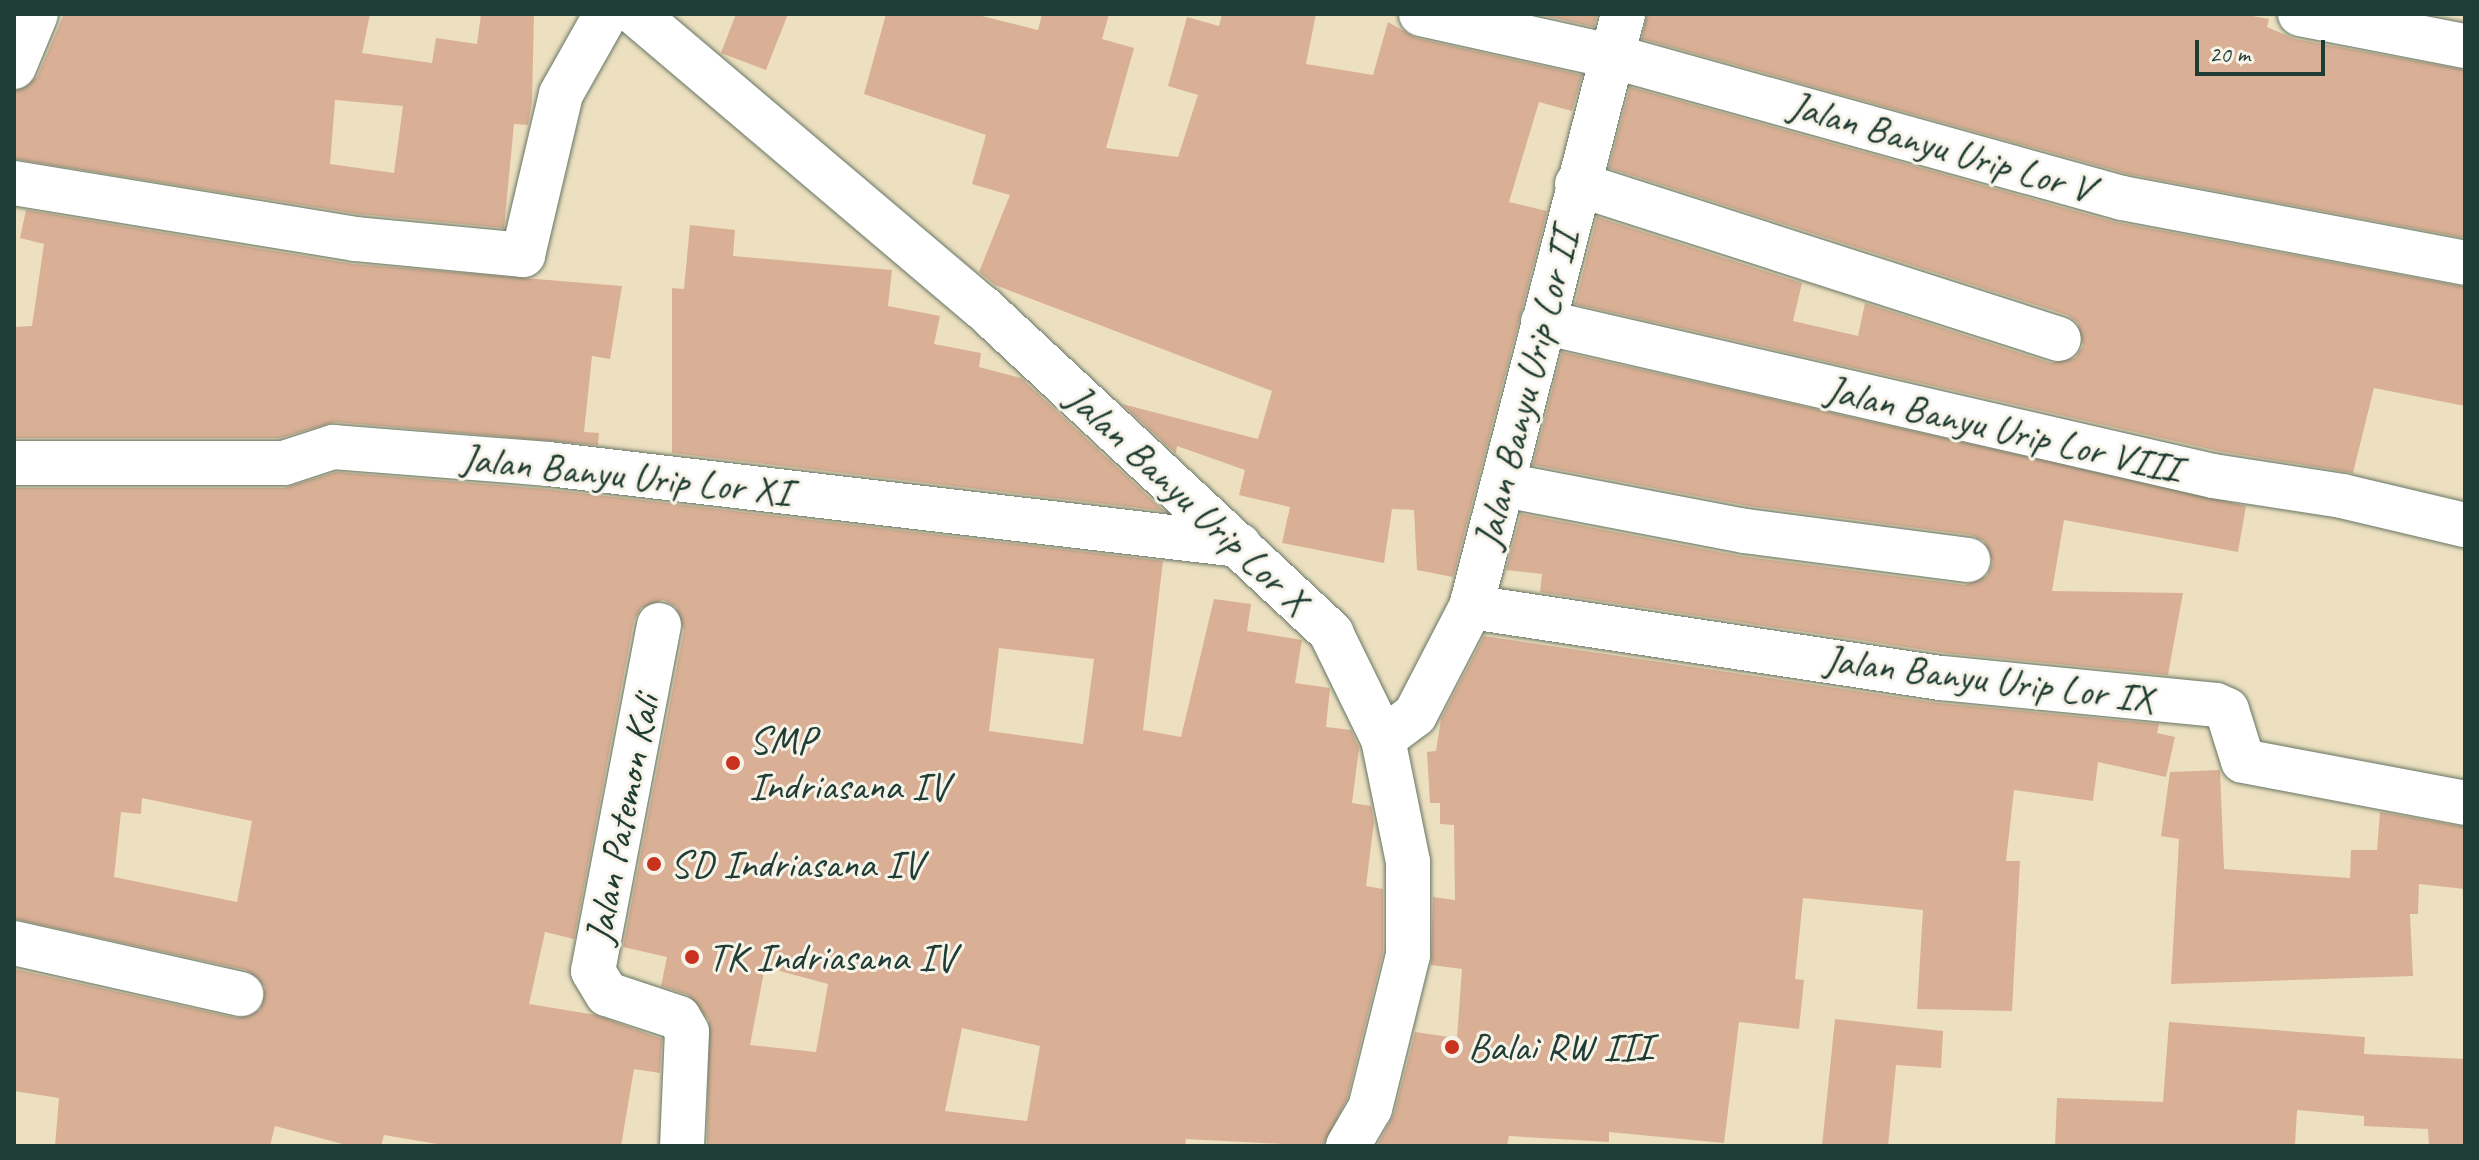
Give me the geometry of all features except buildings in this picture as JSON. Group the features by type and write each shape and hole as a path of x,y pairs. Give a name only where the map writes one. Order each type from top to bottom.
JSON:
{"street":[{"path":"14,67 36,14"},
{"path":"14,183 355,239 523,255 561,94 606,14"},
{"name":"Jalan Banyu Urip Lor X","path":"636,14 982,307 1239,545 1331,633 1395,729 1408,862 1408,955 1370,1108 1348,1146"},
{"name":"Jalan Banyu Urip Lor V","path":"1421,14 1611,56 2122,198 2465,263"},
{"name":"Jalan Banyu Urip Lor II","path":"1395,729 1471,607 1623,14"},
{"path":"2300,14 2465,46"},
{"path":"1577,184 2059,339"},
{"name":"Jalan Banyu Urip Lor VIII","path":"1543,322 2213,476 2342,496 2465,525"},
{"name":"Jalan Banyu Urip Lor XI","path":"14,463 284,463 333,447 548,464 1239,545"},
{"path":"1504,485 1745,531 1968,560"},
{"name":"Jalan Banyu Urip Lor IX","path":"1471,607 1942,678 2216,705 2227,710 2243,761 2465,803"},
{"name":"Jalan Patemon Kali","path":"659,625 593,971 607,994 679,1018 687,1032 682,1146"},
{"path":"14,943 241,994"}],"place":[{"name":"SMP Indriasana IV","path":"733,763"},
{"name":"SD Indriasana IV","path":"654,864"},
{"name":"TK Indriasana IV","path":"692,957"},
{"name":"Balai RW III","path":"1452,1047"}]}
